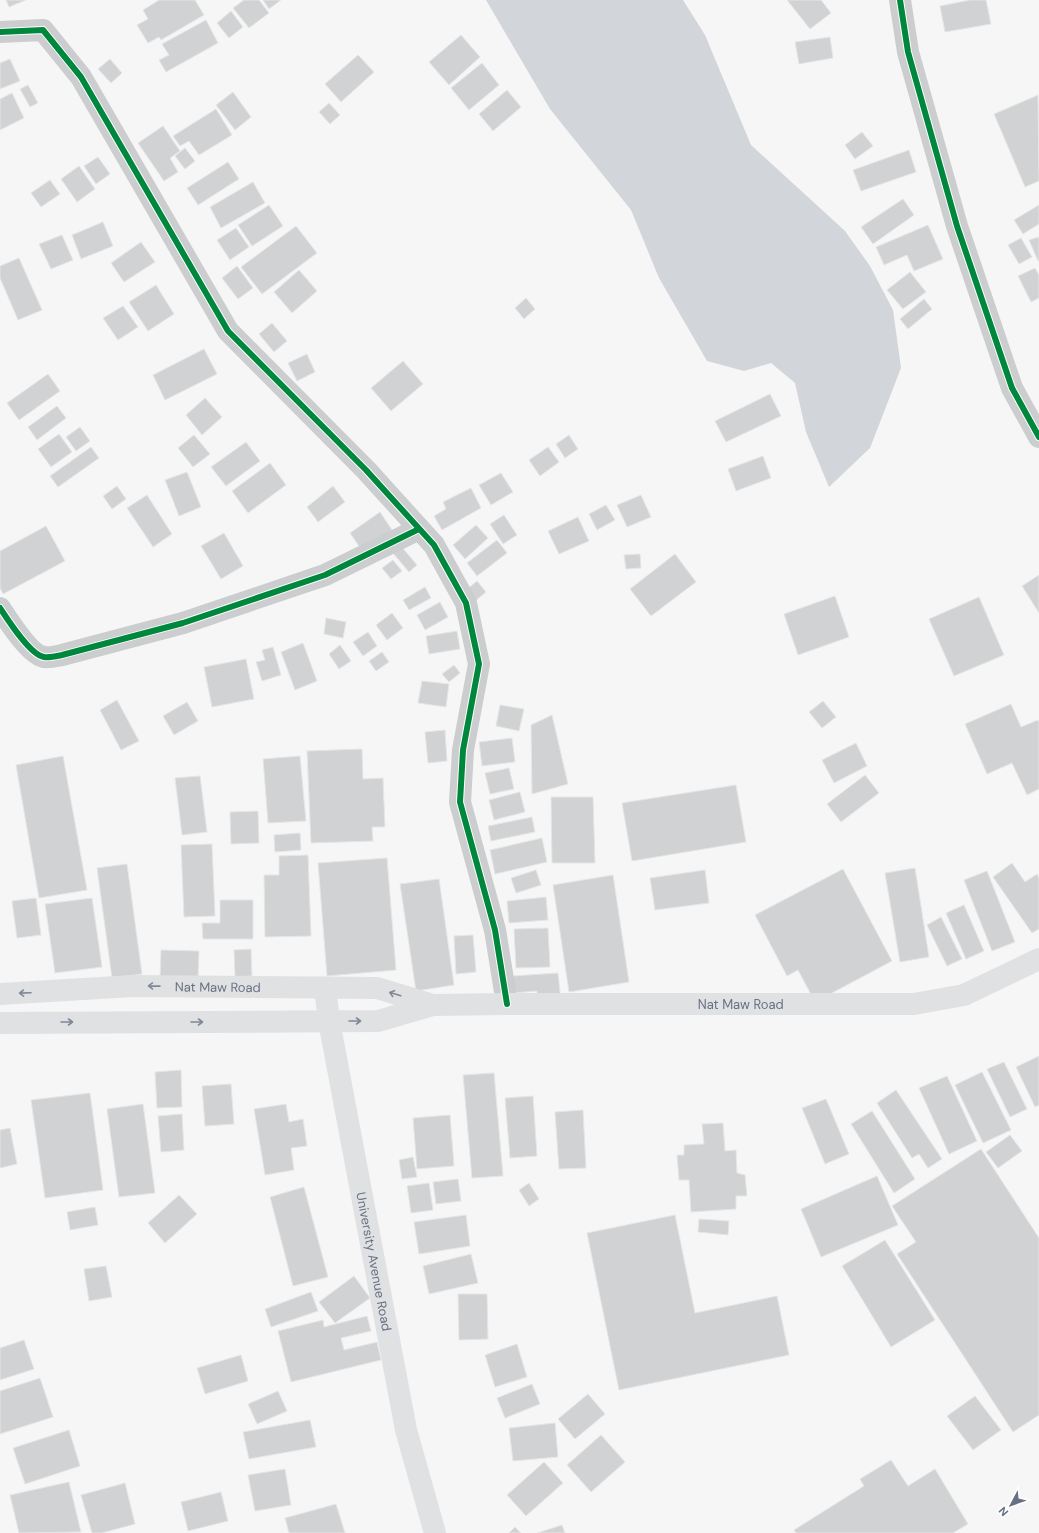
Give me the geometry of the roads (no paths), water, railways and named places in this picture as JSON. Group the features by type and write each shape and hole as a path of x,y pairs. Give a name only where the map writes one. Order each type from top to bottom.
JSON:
{"main road":[{"name":"Nat Maw Road","path":"0,1023 378,1021 433,1005 914,1004 964,995 1039,959"},
{"name":"Nat Maw Road","path":"0,994 132,986 377,988 433,1005"},
{"name":"University Avenue Road","path":"325,988 329,1021 406,1430 435,1533"}],"street":[{"path":"900,0 908,52 957,226 1012,388 1039,437"},
{"path":"0,32 43,30 82,77 228,331 366,470 434,545 466,603 479,664 463,750 460,802 495,930 507,1004"},
{"path":"0,608 35,654 44,657 62,655 183,623 325,576 419,529"}]}
